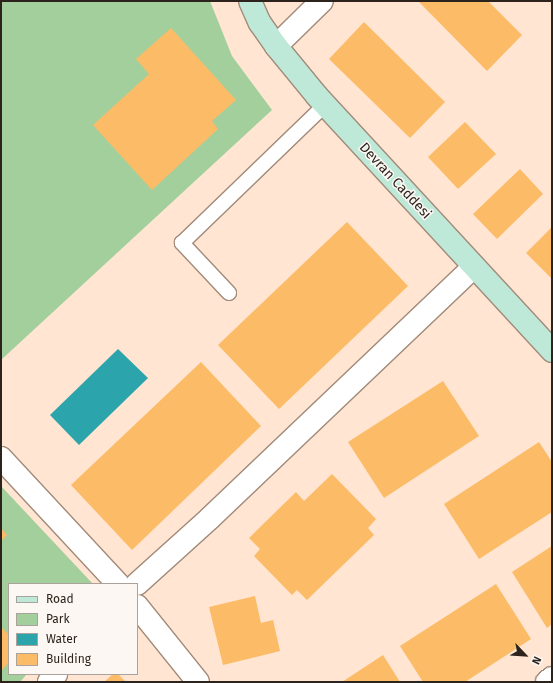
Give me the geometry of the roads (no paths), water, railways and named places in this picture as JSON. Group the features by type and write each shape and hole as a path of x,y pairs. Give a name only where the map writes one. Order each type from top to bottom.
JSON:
{"main road":[{"name":"Devran Caddesi","path":"250,1 260,23 276,46 325,105 552,351"}],"street":[{"path":"276,46 322,1"},
{"path":"138,583 210,518 474,267"},
{"path":"1,458 117,583"},
{"path":"138,607 198,682"},
{"path":"547,682 552,678"}],"lane":[{"path":"229,293 182,243 325,105"}],"water":[{"path":"118,349 148,378 79,445 50,415"}]}
